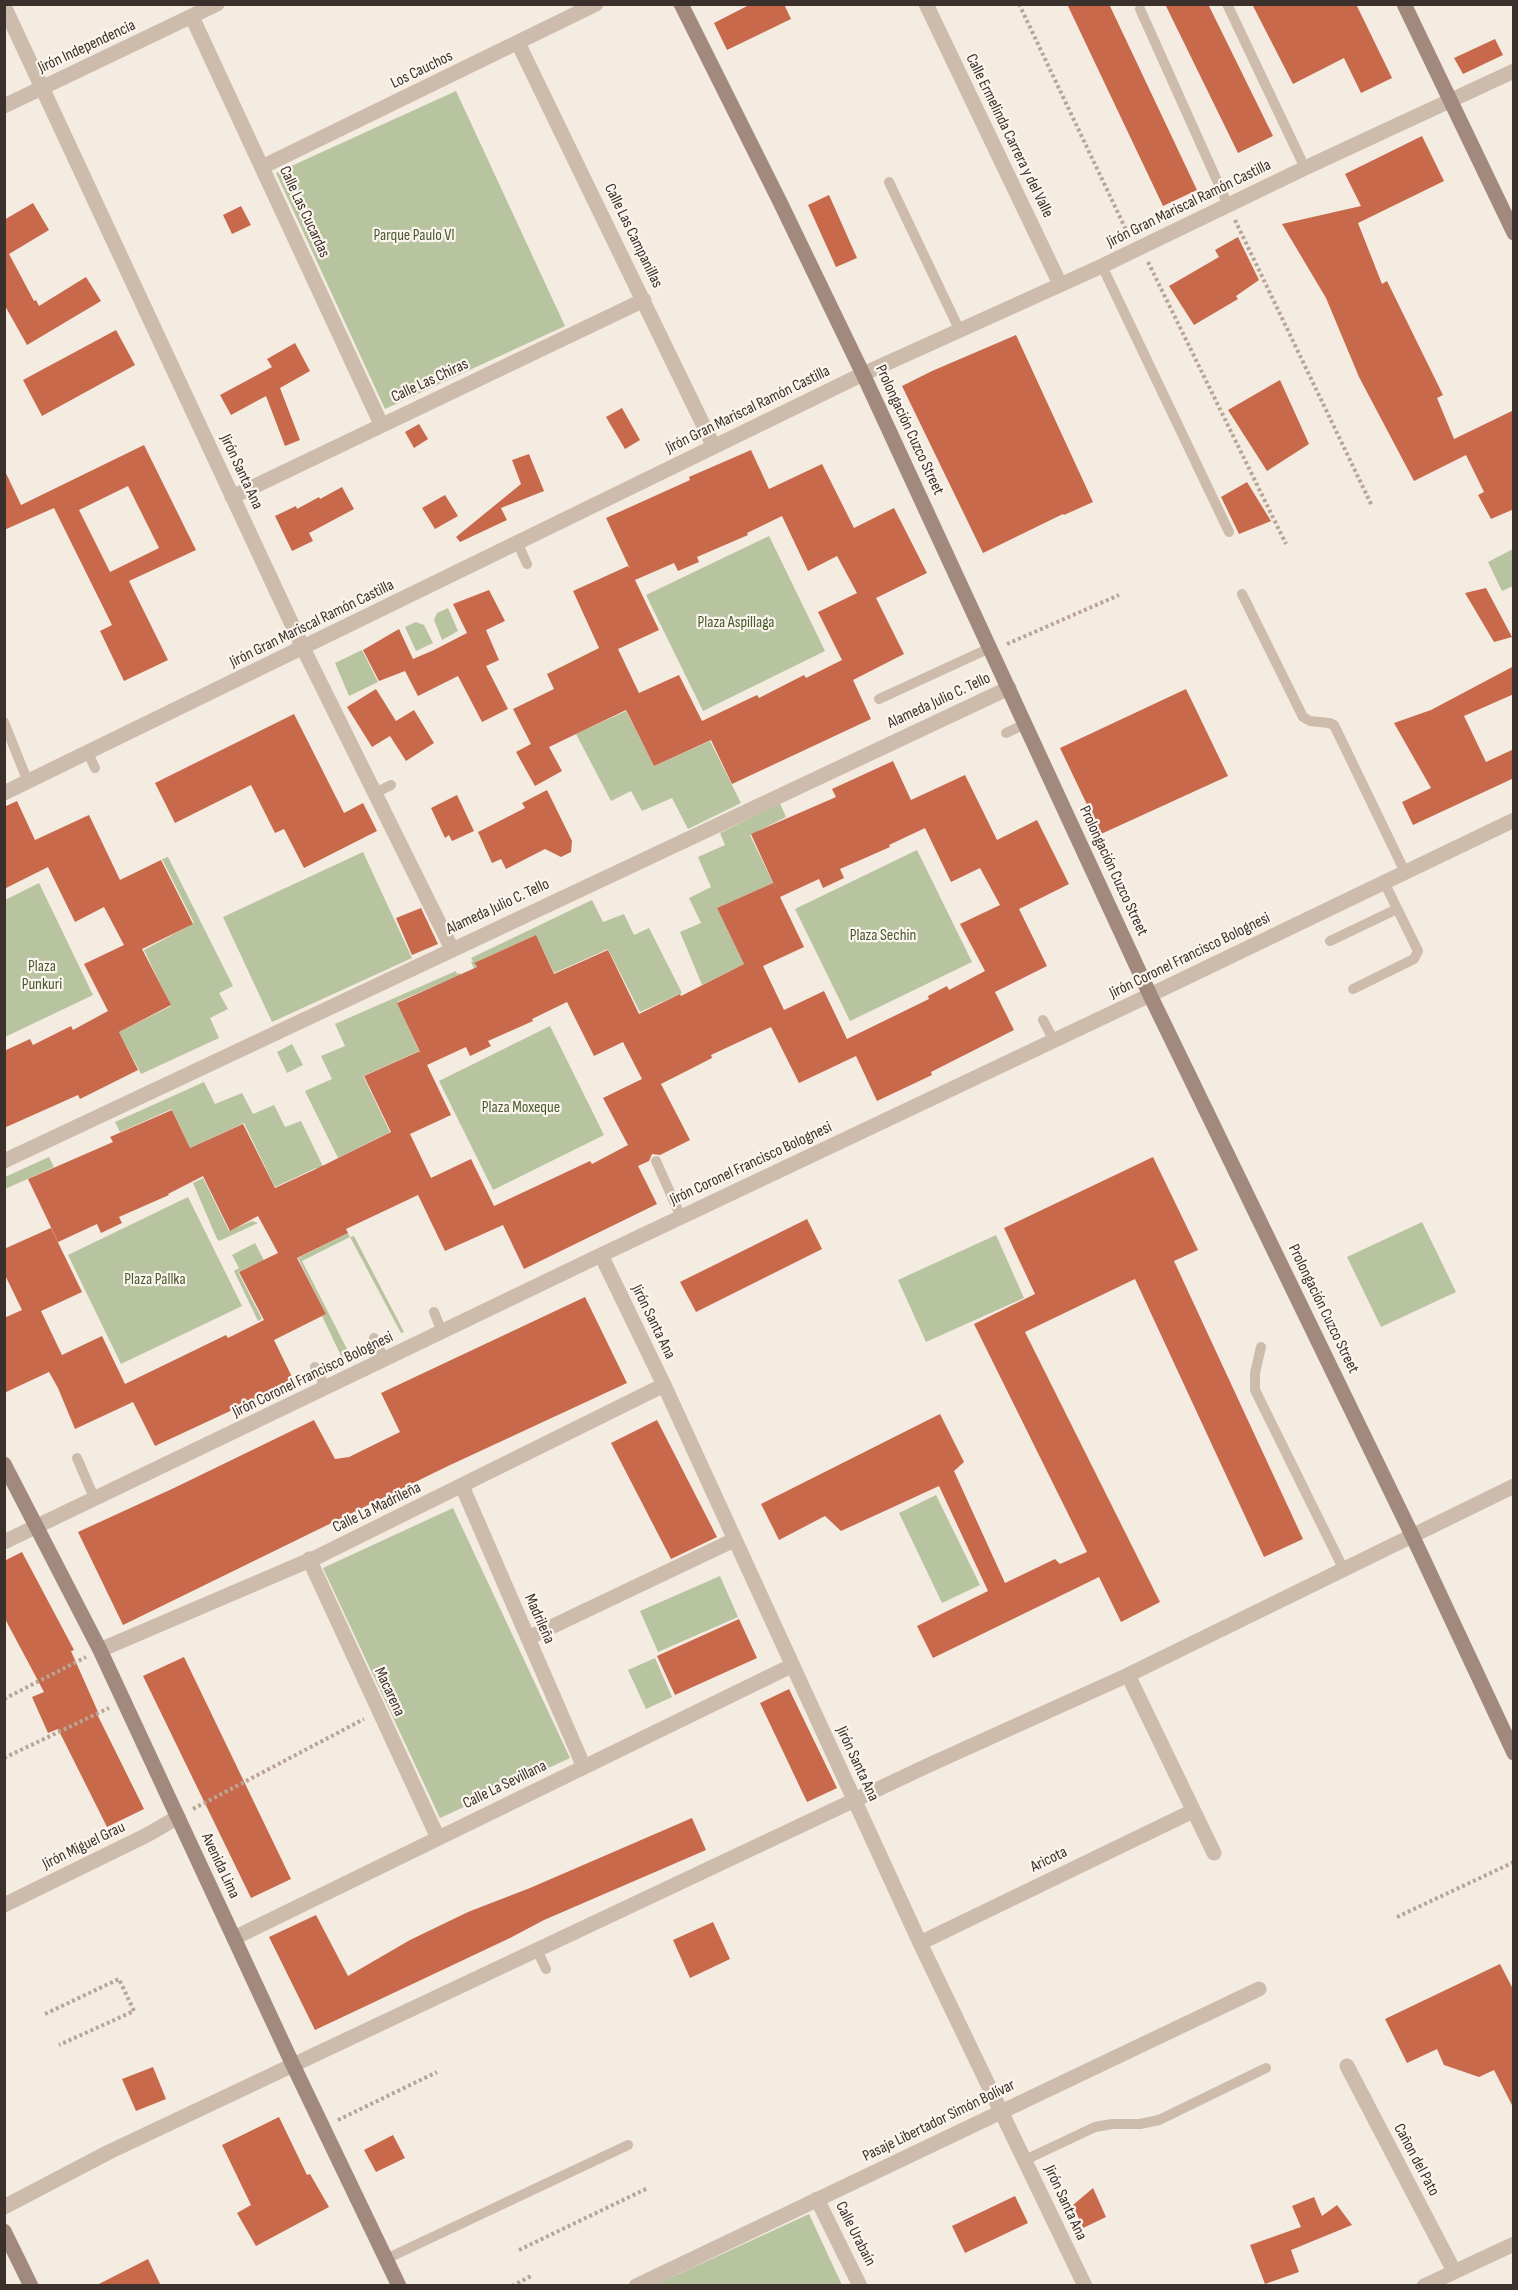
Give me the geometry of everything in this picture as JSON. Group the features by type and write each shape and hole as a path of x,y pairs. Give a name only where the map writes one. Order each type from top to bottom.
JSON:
{"street":[{"name":"Jirón Independencia","path":"4,106 217,4"},
{"name":"Los Cauchos","path":"262,167 596,4"},
{"name":"Prolongación Cuzco Street","path":"681,4 863,374 1150,995 1412,1535 1514,1753"},
{"name":"Calle Ermelinda Carrera y del Valle","path":"926,4 1059,284"},
{"path":"1404,4 1514,233"},
{"name":"Jirón Santa Ana","path":"4,6 303,648 452,949"},
{"name":"Calle Las Cucardas","path":"192,17 381,424"},
{"name":"Calle Las Campanillas","path":"519,43 714,447"},
{"name":"Jirón Gran Mariscal Ramón Castilla","path":"4,793 863,374 1102,266 1514,71"},
{"name":"Calle Las Chiras","path":"232,497 644,300"},
{"name":"Alameda Julio C. Tello","path":"4,1161 1009,688"},
{"name":"Jirón Coronel Francisco Bolognesi","path":"4,1542 1514,820"},
{"name":"Jirón Santa Ana","path":"601,1255 664,1385 920,1943 1085,2286"},
{"name":"Calle La Madrileña","path":"100,1650 309,1559 664,1385"},
{"name":"Avenida Lima","path":"4,1464 100,1650 293,2065 399,2286"},
{"name":"Madrileña","path":"462,1486 584,1767"},
{"path":"4,2207 109,2152 855,1800 1128,1675 1514,1486"},
{"path":"528,1638 734,1540"},
{"name":"Macarena","path":"309,1559 438,1838"},
{"name":"Calle La Sevillana","path":"234,1938 791,1666"},
{"path":"1128,1675 1214,1852"},
{"name":"Aricota","path":"920,1943 1193,1811"},
{"name":"Jirón Miguel Grau","path":"4,1905 147,1835 178,1817"},
{"name":"Pasaje Libertador Simón Bolívar","path":"636,2286 1259,1989"},
{"name":"Cañon del Pato","path":"1347,2066 1454,2271"},
{"name":"Calle Urabaín","path":"817,2199 860,2286"},
{"path":"4,2231 31,2286"},
{"path":"1424,2286 1514,2244"}],"lane":[{"path":"1227,4 1305,168"},
{"path":"1140,9 1228,205"},
{"path":"889,182 959,329"},
{"path":"1102,266 1229,532"},
{"path":"518,544 527,564"},
{"path":"1242,594 1303,717 1311,721 1334,725 1405,872"},
{"path":"879,699 990,648"},
{"path":"4,722 28,782"},
{"path":"1006,733 1025,724"},
{"path":"88,753 95,768"},
{"path":"375,794 391,785"},
{"path":"1353,989 1414,958 1418,951 1384,882"},
{"path":"1330,941 1397,909"},
{"path":"1044,1020 1054,1041"},
{"path":"656,1161 681,1217"},
{"path":"434,1312 442,1332"},
{"path":"374,1338 385,1360"},
{"path":"1261,1347 1255,1373 1256,1390 1343,1568"},
{"path":"315,1367 326,1388"},
{"path":"77,1458 95,1500"},
{"path":"537,1950 546,1969"},
{"path":"1025,2160 1095,2127 1112,2124 1140,2124 1159,2120 1266,2068"},
{"path":"386,2259 628,2145"}],"path":[{"path":"1019,4 1125,231 1148,261 1286,544"},
{"path":"1228,205 1372,506"},
{"path":"990,648 1002,646 1119,595"},
{"path":"4,1699 100,1650"},
{"path":"4,1758 124,1701"},
{"path":"178,1817 378,1712"},
{"path":"1397,1917 1514,1862"},
{"path":"45,2014 119,1979 134,2011 59,2045"},
{"path":"323,2127 438,2072"},
{"path":"519,2250 648,2188"},
{"path":"512,2286 531,2276"}],"green space":[{"name":"Parque Paulo Vl","path":"456,91 565,326 385,409 276,173"},
{"name":"Plaza Aspillaga","path":"769,536 825,651 703,711 646,595"},
{"path":"1513,549 1513,586 1502,591 1488,562"},
{"path":"448,608 458,631 442,640 434,620 437,613"},
{"path":"416,622 424,625 433,643 416,651 405,627"},
{"path":"362,650 378,682 349,696 335,663"},
{"path":"626,711 654,766 710,741 741,803 688,829 672,798 642,811 631,791 611,801 576,734"},
{"path":"780,803 786,817 750,835 773,883 717,908 744,964 702,985 680,932 701,923 689,898 711,887 698,857 725,845 720,833"},
{"name":"Plaza Sechin","path":"917,850 972,962 850,1021 795,909"},
{"path":"363,852 412,958 272,1022 223,917"},
{"path":"168,857 233,986 219,993 228,1009 210,1018 219,1038 141,1074 119,1032 171,1006 144,950 194,923 162,859"},
{"name":"Plaza Punkuri","path":"39,883 93,995 5,1037 5,900"},
{"path":"592,900 603,922 624,914 634,935 649,928 682,993 640,1012 608,949 554,973 536,935 474,963 483,981 481,982 471,958"},
{"path":"456,971 457,974 460,973 464,981 458,976 397,1002 419,1051 363,1076 390,1132 338,1158 305,1091 332,1079 321,1056 345,1046 335,1024"},
{"name":"Plaza Moxeque","path":"550,1026 604,1135 493,1190 439,1081"},
{"path":"292,1044 303,1065 287,1073 277,1052"},
{"path":"204,1082 215,1104 242,1093 253,1114 274,1105 285,1127 301,1121 348,1218 342,1220 316,1168 275,1187 244,1123 190,1148 172,1109 120,1132 115,1122"},
{"path":"49,1157 54,1167 5,1189 5,1177"},
{"path":"203,1178 229,1231 252,1221 258,1223 219,1241 193,1183"},
{"name":"Plaza Pallka","path":"188,1197 242,1306 121,1364 68,1255"},
{"path":"1422,1222 1456,1292 1381,1327 1347,1257"},
{"path":"348,1233 350,1237 302,1261 350,1355 342,1358 322,1316 326,1314 298,1258"},
{"path":"996,1235 1024,1298 926,1342 898,1280"},
{"path":"354,1236 404,1332 401,1333 350,1237"},
{"path":"255,1243 270,1272 267,1274 260,1262 238,1272 262,1319 258,1321 234,1271 239,1268 232,1255"},
{"path":"936,1495 980,1585 942,1603 899,1513"},
{"path":"453,1508 570,1758 440,1818 323,1568"},
{"path":"720,1576 738,1617 658,1652 640,1611"},
{"path":"655,1658 672,1697 646,1709 628,1670"},
{"path":"809,2214 842,2285 655,2285"}],"building":[{"path":"751,4 784,4 791,19 727,50 714,23"},
{"path":"1067,4 1109,4 1197,190 1163,206"},
{"path":"1165,4 1208,4 1273,136 1238,153"},
{"path":"1252,4 1356,4 1392,78 1361,93 1344,58 1293,84"},
{"path":"1495,39 1503,55 1463,74 1454,58"},
{"path":"1422,136 1444,181 1358,223 1382,284 1387,281 1443,395 1437,398 1454,439 1514,410 1514,509 1491,519 1478,495 1484,492 1466,455 1414,481 1359,377 1326,298 1282,224 1361,206 1345,174"},
{"path":"829,195 857,258 836,267 808,205"},
{"path":"33,203 49,230 9,254 34,301 36,300 39,306 86,277 101,301 27,345 4,304 4,220"},
{"path":"241,206 251,225 232,234 223,215"},
{"path":"1238,237 1259,280 1236,296 1238,299 1194,325 1169,286 1219,257 1215,250"},
{"path":"116,330 135,365 42,416 23,380"},
{"path":"1016,335 1093,502 983,553 902,386"},
{"path":"295,343 310,371 280,388 300,440 285,446 266,396 231,415 220,395 272,367 267,359"},
{"path":"1280,380 1309,444 1267,471 1228,410"},
{"path":"622,408 640,440 625,449 606,417"},
{"path":"419,424 428,439 414,448 405,432"},
{"path":"144,445 196,550 129,581 168,660 124,681 100,631 112,625 54,508 4,530 4,469 21,505","holes":["128,486 159,548 110,572 79,510"]},
{"path":"751,450 769,489 822,464 854,528 894,508 927,573 876,598 904,654 853,680 871,719 732,784 711,740 654,766 626,710 549,747 562,771 535,786 516,752 531,744 513,709 554,689 547,674 599,648 573,591 628,566 630,569 606,518 690,480 689,477","holes":["782,516 808,571 837,556 857,593 818,612 842,660 806,678 804,675 759,698 757,695 702,721 679,675 639,693 618,649 659,630 635,580 674,563 678,571 699,562 697,557 748,535 747,533"]},
{"path":"529,454 544,491 501,508 507,520 460,542 456,537 521,484 512,460"},
{"path":"1247,482 1271,521 1239,534 1221,497"},
{"path":"342,487 354,509 309,533 313,541 292,551 275,516 296,506 297,509"},
{"path":"445,495 458,516 435,529 422,508"},
{"path":"1486,588 1512,637 1494,642 1465,593"},
{"path":"489,590 505,621 486,630 499,660 486,666 508,709 482,722 458,676 418,696 405,671 379,681 363,650 399,629 413,659 434,650 467,633 453,604"},
{"path":"1514,666 1514,694 1464,716 1486,762 1514,749 1514,778 1413,825 1402,802 1431,788 1394,723 1431,710"},
{"path":"376,689 396,721 414,710 434,743 406,761 390,736 372,747 347,707"},
{"path":"1186,689 1228,776 1101,834 1060,748"},
{"path":"294,714 344,813 363,803 377,831 304,868 284,829 275,833 251,785 175,823 155,783"},
{"path":"893,761 911,800 965,775 997,840 1037,820 1069,884 1019,909 1047,966 995,992 1014,1030 931,1072 932,1075 877,1101 856,1056 799,1083 771,1027 711,1055 712,1058 661,1084 690,1140 660,1155 652,1154 649,1161 638,1166 657,1204 524,1269 503,1225 445,1251 418,1195 346,1229 348,1233 297,1258 326,1314 274,1340 293,1379 271,1392 155,1446 133,1402 75,1429 49,1372 4,1393 4,1318 22,1310 4,1273 4,1249 51,1228 82,1292 41,1311 62,1355 102,1336 125,1384 226,1335 228,1338 264,1320 239,1272 278,1253 258,1216 230,1231 203,1176 169,1195 119,1217 122,1223 101,1233 97,1224 58,1242 28,1179 113,1142 110,1137 172,1110 190,1148 243,1124 275,1188 391,1132 364,1076 420,1051 397,1003 477,967 474,963 536,935 554,974 608,950 639,1014 680,994 681,996 744,964 717,908 773,883 776,889 751,834 836,797 832,789","holes":["925,828 951,882 980,868 1000,905 960,924 985,971 949,990 947,986 928,996 929,999 847,1039 824,991 784,1010 763,966 804,947 780,897 819,879 823,888 844,878 840,869 890,847 889,845","567,1002 594,1056 623,1042 642,1079 603,1098 628,1145 592,1164 590,1161 494,1206 471,1159 431,1178 410,1134 451,1115 427,1065 466,1047 470,1056 491,1046 488,1041 533,1021 532,1019"]},
{"path":"547,790 572,841 571,852 561,857 545,849 506,869 501,859 492,863 478,832 525,808 522,803"},
{"path":"457,795 474,831 452,841 449,835 445,838 431,808"},
{"path":"17,801 35,840 89,815 120,880 161,860 193,924 142,949 171,1005 119,1032 138,1070 80,1099 78,1095 4,1128 4,1051 30,1039 33,1045 71,1026 73,1030 108,1011 84,964 124,945 104,907 75,922 48,867 4,889 4,807"},
{"path":"421,908 438,944 412,955 396,918"},
{"path":"1153,1157 1198,1250 1174,1261 1303,1539 1264,1557 1135,1279 1025,1332 1160,1602 1121,1622 1099,1577 933,1658 917,1626 988,1591 939,1486 841,1531 825,1516 779,1540 761,1504 940,1414 964,1462 954,1471 1005,1583 1055,1559 1060,1564 1087,1552 974,1324 1035,1294 1004,1228"},
{"path":"807,1219 822,1249 696,1312 680,1282"},
{"path":"585,1297 627,1383 448,1466 123,1625 78,1532 314,1420 335,1459 349,1457 400,1432 381,1393"},
{"path":"657,1420 717,1537 671,1559 611,1443"},
{"path":"22,1552 74,1650 71,1651 98,1712 96,1712 144,1809 107,1827 58,1729 48,1733 32,1697 44,1692 4,1617 4,1561"},
{"path":"739,1619 757,1658 675,1695 657,1656"},
{"path":"184,1657 291,1879 251,1898 143,1676"},
{"path":"789,1689 837,1788 807,1802 760,1703"},
{"path":"692,1818 706,1850 544,1920 315,2030 269,1937 316,1915 348,1976 410,1940 468,1912 530,1888"},
{"path":"713,1922 730,1959 690,1978 673,1940"},
{"path":"1500,1964 1514,1991 1514,2109 1494,2070 1479,2077 1444,2065 1437,2049 1407,2063 1385,2019"},
{"path":"153,2067 166,2099 136,2111 122,2079"},
{"path":"279,2117 307,2175 310,2174 329,2207 256,2246 237,2213 251,2205 222,2145"},
{"path":"393,2135 405,2158 376,2172 364,2150"},
{"path":"1093,2188 1106,2217 1083,2228 1073,2205"},
{"path":"1015,2196 1028,2223 965,2253 952,2226"},
{"path":"1314,2197 1322,2216 1337,2205 1352,2225 1291,2250 1299,2272 1265,2284 1250,2245 1301,2227 1292,2206"},
{"path":"148,2259 161,2286 95,2286"}]}
